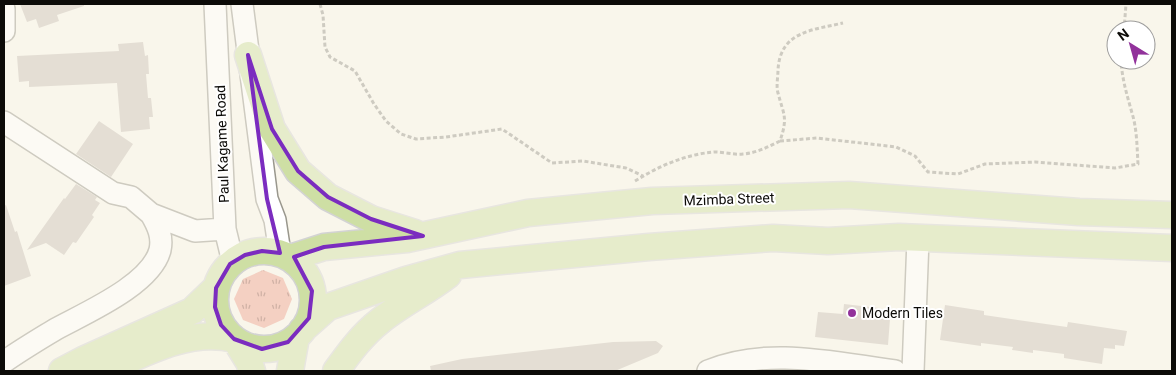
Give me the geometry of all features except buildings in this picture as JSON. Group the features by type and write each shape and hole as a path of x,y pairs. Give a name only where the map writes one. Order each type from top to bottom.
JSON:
{"main road":[{"path":"248,55 272,129 298,171 328,197 371,219 424,236"},
{"name":"Mzimba Street","path":"285,256 324,247 424,236 528,212 652,201 840,196 1079,212 1168,215"},
{"path":"217,283 215,307 217,316 226,333 249,347 262,349 276,347 288,342 328,307 406,280 460,265 649,247 773,238 828,241 899,237 1172,248"},
{"path":"62,371 192,311 217,283 230,264 245,254 262,251 285,256 300,267 308,278 312,291 313,305 299,333 290,371"},
{"path":"336,371 355,344 378,322 432,287 460,265"},
{"path":"105,371 151,350 191,338 220,336 235,340 249,362 252,371"}],"street":[{"name":"Paul Kagame Road","path":"215,4 226,229 232,258 217,283"},
{"path":"242,4 267,199 285,256"},
{"path":"4,9 4,32"},
{"path":"4,122 113,193 131,197 151,214 195,232 226,229"},
{"path":"4,362 57,328 108,302 136,282 153,264 160,251 161,239 158,227 151,214"},
{"path":"913,371 918,239"},
{"path":"708,371 750,359 792,358 895,371"}],"path":[{"path":"320,4 326,47 330,57 355,71 378,110 386,121 400,134 416,139 502,129 552,163 582,161 626,168 643,176"},
{"path":"1125,20 1126,4"},
{"path":"780,141 785,126 783,108 777,91 778,58 784,46 800,34 843,23"},
{"path":"634,181 658,167 696,155 716,152 743,154 765,149 780,141 817,138 896,147 915,156 928,172 958,174 985,164 1035,162 1114,168 1138,164 1133,114 1122,70"}],"highlighted area":[{"path":"248,55 272,129 298,171 328,197 371,219 423,236 324,247 294,257 312,291 309,318 288,342 262,349 234,339 221,325 215,307 216,288 230,264 245,255 262,251 280,253 267,199"}],"green space":[{"path":"263,270 283,278 292,299 284,319 264,328 243,320 234,299 243,279"}],"place":[{"name":"Modern Tiles","path":"852,313"}]}
